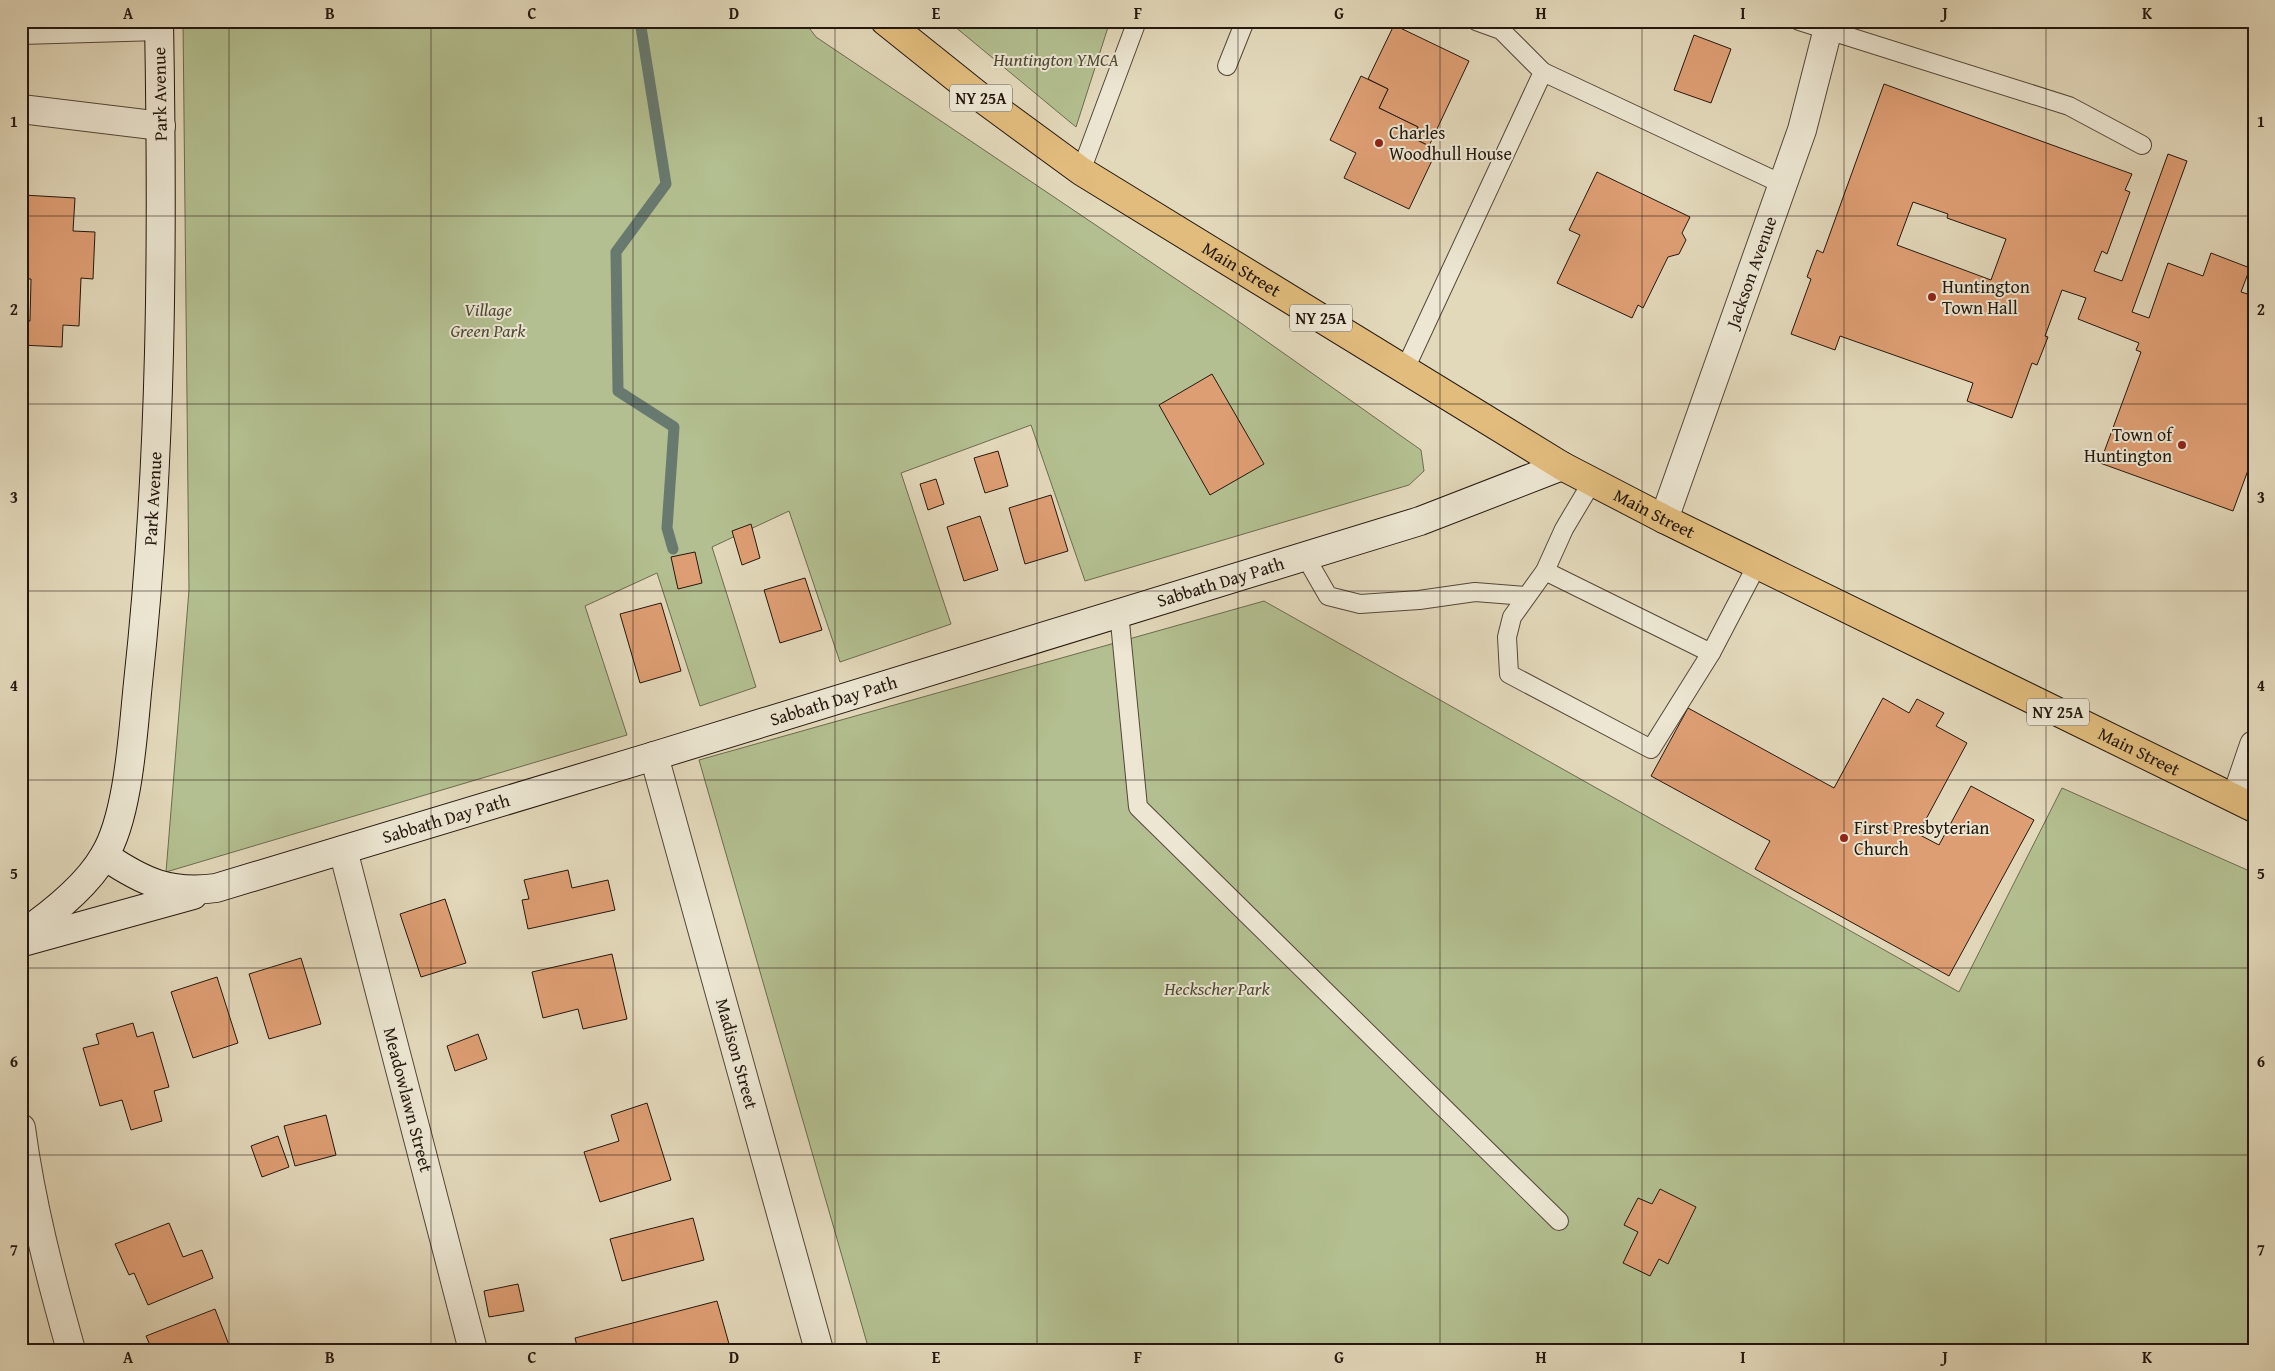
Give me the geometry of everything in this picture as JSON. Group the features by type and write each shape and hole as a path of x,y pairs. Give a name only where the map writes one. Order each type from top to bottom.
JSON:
{"main road":[{"name":"NY 25A","path":"885,21 980,98 1081,171"},
{"path":"21,30 159,23"},
{"name":"Park Avenue","path":"21,935 57,909 105,856 122,805 128,768 148,575 160,306 161,126 159,23"},
{"name":"Jackson Avenue","path":"1664,519 1802,130 1829,26"},
{"path":"21,109 161,126"},
{"name":"Main Street","path":"1081,171 1562,466 1664,519 2245,803"},
{"name":"Sabbath Day Path","path":"105,856 141,879 158,885 193,891 216,888 1420,521 1562,466"},
{"path":"2245,803 2254,745"},
{"name":"Madison Street","path":"654,756 819,1350"},
{"name":"Meadowlawn Street","path":"343,850 473,1350"},
{"path":"21,943 216,888"},
{"path":"21,1128 44,1255 71,1350"}],"lane":[{"path":"1081,171 1137,21"},
{"path":"1226,66 1245,21"},
{"path":"1476,21 1501,30 1543,72 1782,184"},
{"path":"1799,21 1829,26 2069,106 2142,145"},
{"path":"1405,369 1543,72"},
{"path":"1592,482 1564,529 1544,571 1512,617 1508,637 1509,674 1651,749 1712,653 1757,564"},
{"path":"1305,556 1328,596 1360,604 1419,600 1475,592 1526,596"},
{"path":"1544,571 1712,653"},
{"path":"1119,612 1138,807 1559,1221"}],"green space":[{"name":"Village Green Park","path":"183,21 804,21 816,37 1228,314 1421,450 1424,471 1409,485 1085,581 1031,425 901,473 951,624 840,662 789,511 712,547 756,687 700,706 657,573 585,606 627,735 166,872 189,590"},
{"name":"Huntington YMCA","path":"948,21 1110,21 1076,127"},
{"name":"Heckscher Park","path":"1264,601 1959,992 2062,788 2254,873 2254,1350 869,1350 699,760"}],"building":[{"path":"1394,25 1469,61 1429,146 1413,138 1418,127 1379,108 1388,89 1368,79"},
{"path":"1694,35 1731,49 1711,103 1674,90"},
{"name":"Charles Woodhull House","path":"1361,76 1388,89 1379,108 1418,127 1413,138 1437,150 1409,209 1344,178 1356,153 1330,140"},
{"name":"Huntington Town Hall","path":"1884,84 2132,174 2125,190 2130,192 2107,254 2102,251 2094,271 2122,281 2168,154 2187,161 2132,312 2149,318 2168,263 2203,276 2211,253 2250,268 2241,292 2254,296 2254,454 2233,511 2100,463 2141,352 2136,350 2139,343 2078,319 2086,298 2062,290 2045,336 2048,337 2037,365 2032,363 2012,418 1967,401 1973,383 1840,336 1835,350 1791,334 1811,279 1807,277 1817,250 1823,253","holes":["1913,202 1948,214 1947,218 2006,239 1991,280 1897,245"]},
{"path":"1597,172 1690,217 1682,233 1686,240 1679,254 1668,257 1643,308 1638,305 1632,318 1557,283 1580,235 1569,230"},
{"path":"23,195 75,198 73,231 95,232 93,279 81,278 79,326 63,325 62,347 21,345 21,321 30,321 31,279 21,279"},
{"path":"1212,374 1264,464 1210,495 1159,405"},
{"path":"998,451 1008,486 985,493 974,458"},
{"path":"936,479 944,504 928,510 920,484"},
{"path":"1051,495 1068,551 1025,564 1009,508"},
{"path":"980,516 998,570 964,581 947,527"},
{"path":"751,524 760,558 742,565 732,531"},
{"path":"695,552 702,583 678,589 671,557"},
{"path":"805,578 822,630 780,643 764,590"},
{"path":"661,603 681,671 640,683 620,614"},
{"name":"First Presbyterian Church","path":"1883,698 1909,713 1917,699 1944,713 1936,726 1967,743 1918,834 1939,845 1971,786 2034,820 1949,976 1755,869 1770,841 1651,776 1688,708 1834,788"},
{"path":"568,870 572,888 608,880 615,910 528,929 522,900 529,899 524,880"},
{"path":"445,899 466,963 421,977 400,914"},
{"path":"612,954 627,1019 583,1029 578,1009 543,1018 532,972"},
{"path":"301,958 321,1024 269,1039 249,974"},
{"path":"217,977 238,1043 193,1058 171,992"},
{"path":"133,1023 137,1037 153,1032 169,1087 154,1091 162,1121 131,1130 122,1100 100,1106 83,1048 99,1044 96,1034"},
{"path":"478,1034 487,1059 455,1071 447,1046"},
{"path":"647,1103 671,1180 600,1202 584,1152 619,1141 611,1115"},
{"path":"326,1115 336,1155 295,1166 284,1126"},
{"path":"278,1136 289,1167 262,1177 251,1146"},
{"path":"1660,1189 1696,1207 1668,1264 1659,1259 1650,1276 1623,1263 1638,1232 1624,1225 1638,1198 1652,1204"},
{"path":"693,1218 704,1260 622,1281 610,1239"},
{"path":"169,1223 183,1257 202,1250 213,1278 148,1305 134,1273 129,1275 115,1244"},
{"path":"518,1284 524,1311 489,1317 484,1291"},
{"path":"717,1301 729,1344 708,1350 578,1350 575,1338"},
{"path":"215,1309 231,1350 152,1350 146,1336"}],"waterway":[{"path":"640,21 666,184 616,252 618,391 674,427 667,528 673,549"}],"place":[{"name":"Charles Woodhull House","path":"1379,143"},
{"name":"Huntington Town Hall","path":"1932,297"},
{"name":"Town of Huntington","path":"2182,445"},
{"name":"First Presbyterian Church","path":"1844,838"}]}
